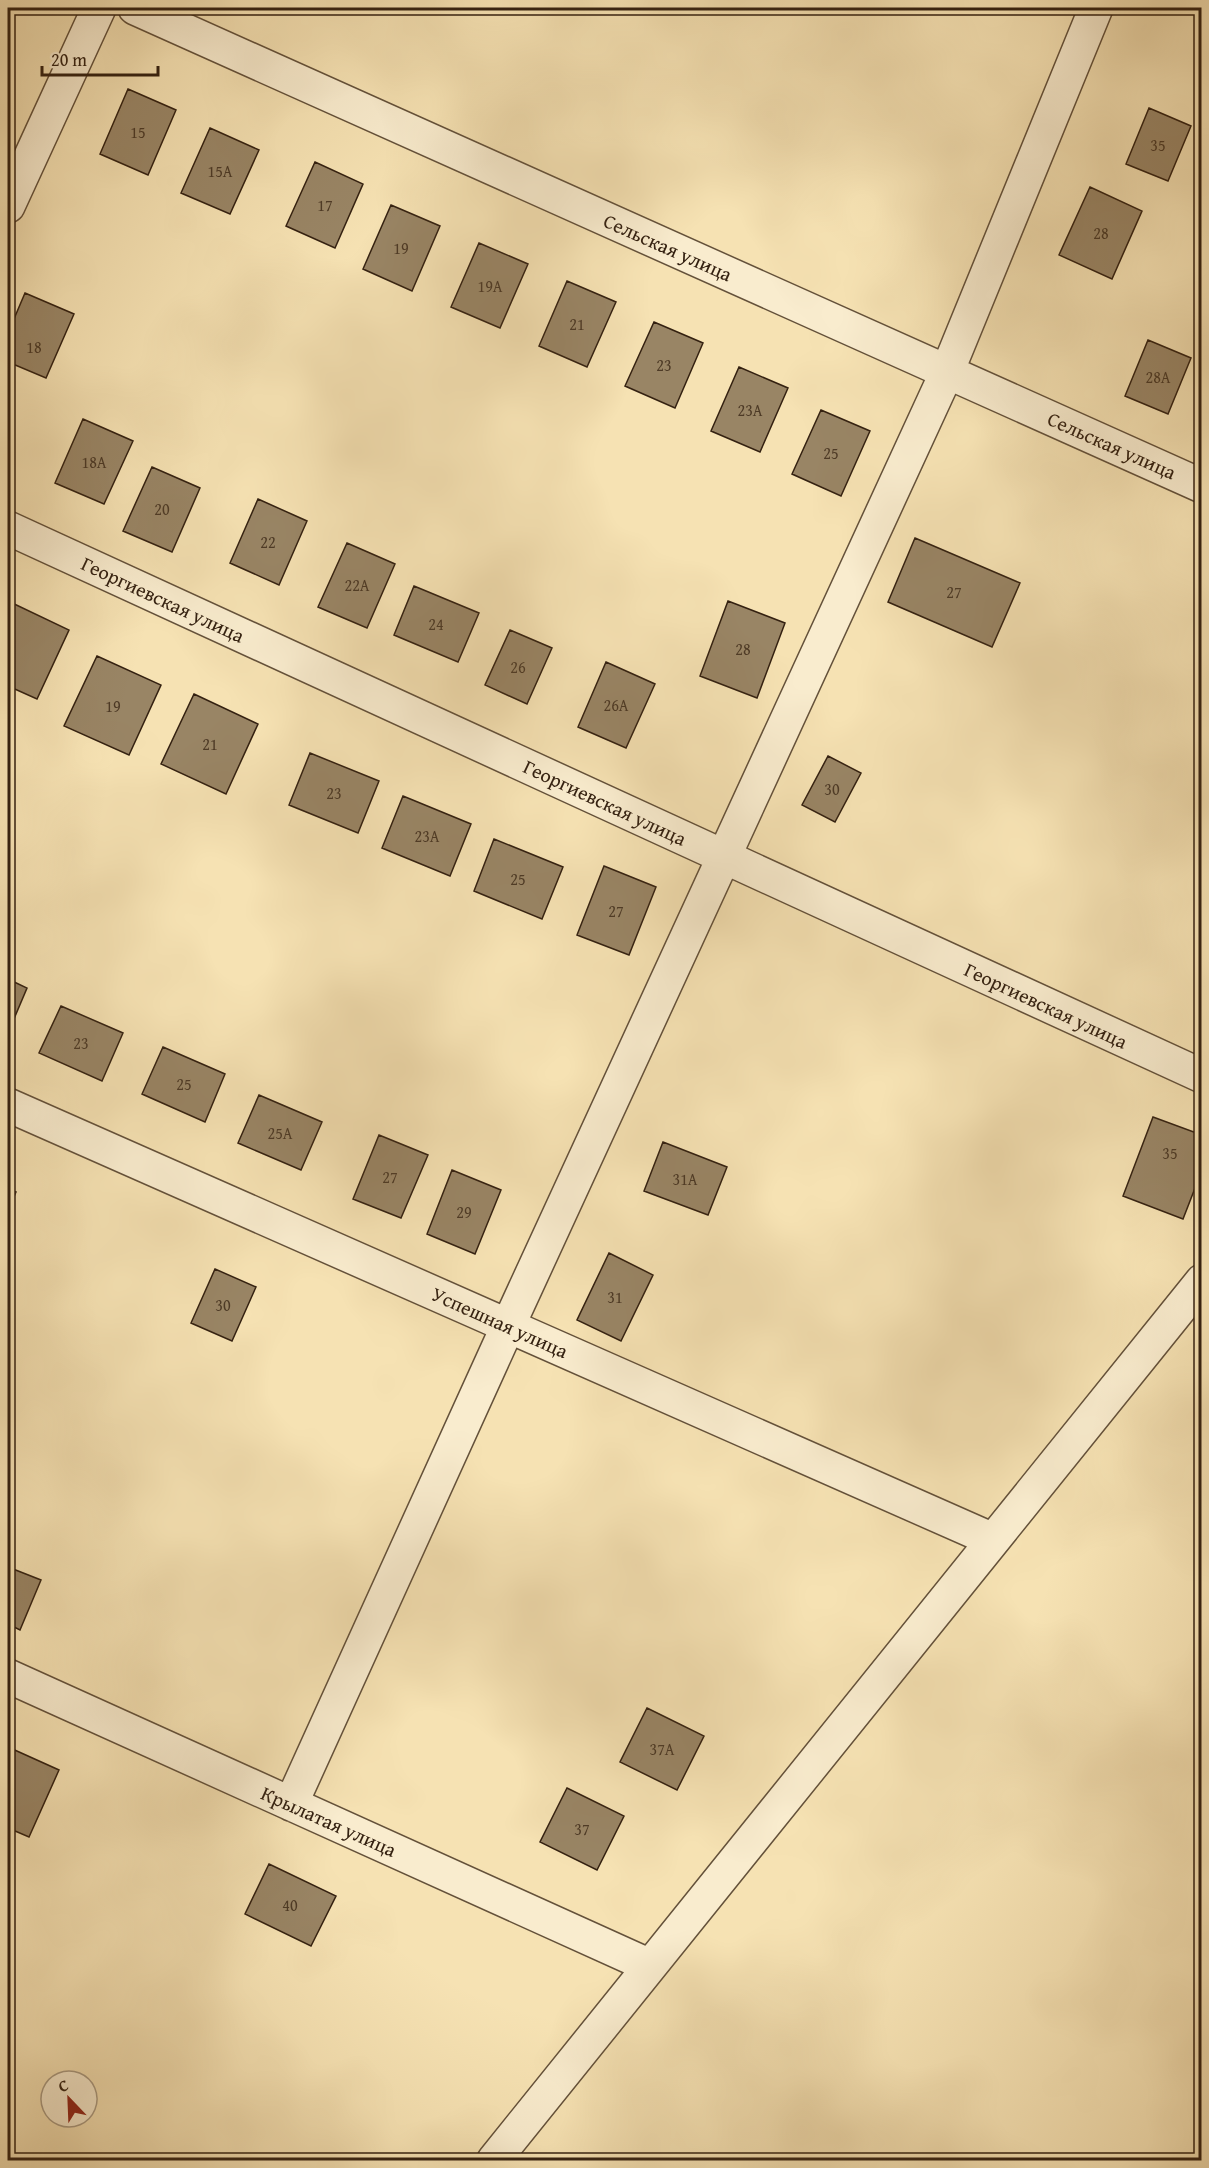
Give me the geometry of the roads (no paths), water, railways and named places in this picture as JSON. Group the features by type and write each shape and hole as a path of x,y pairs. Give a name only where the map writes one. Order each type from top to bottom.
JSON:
{"lane":[{"path":"8,206 99,8"},
{"name":"Сельская улица","path":"135,8 1202,486"},
{"path":"291,1804 947,372 1096,8"},
{"name":"Георгиевская улица","path":"8,528 1202,1076"},
{"name":"Успешная улица","path":"8,1105 993,1540"},
{"path":"494,2160 1202,1281"},
{"name":"Крылатая улица","path":"8,1676 650,1966"}]}
